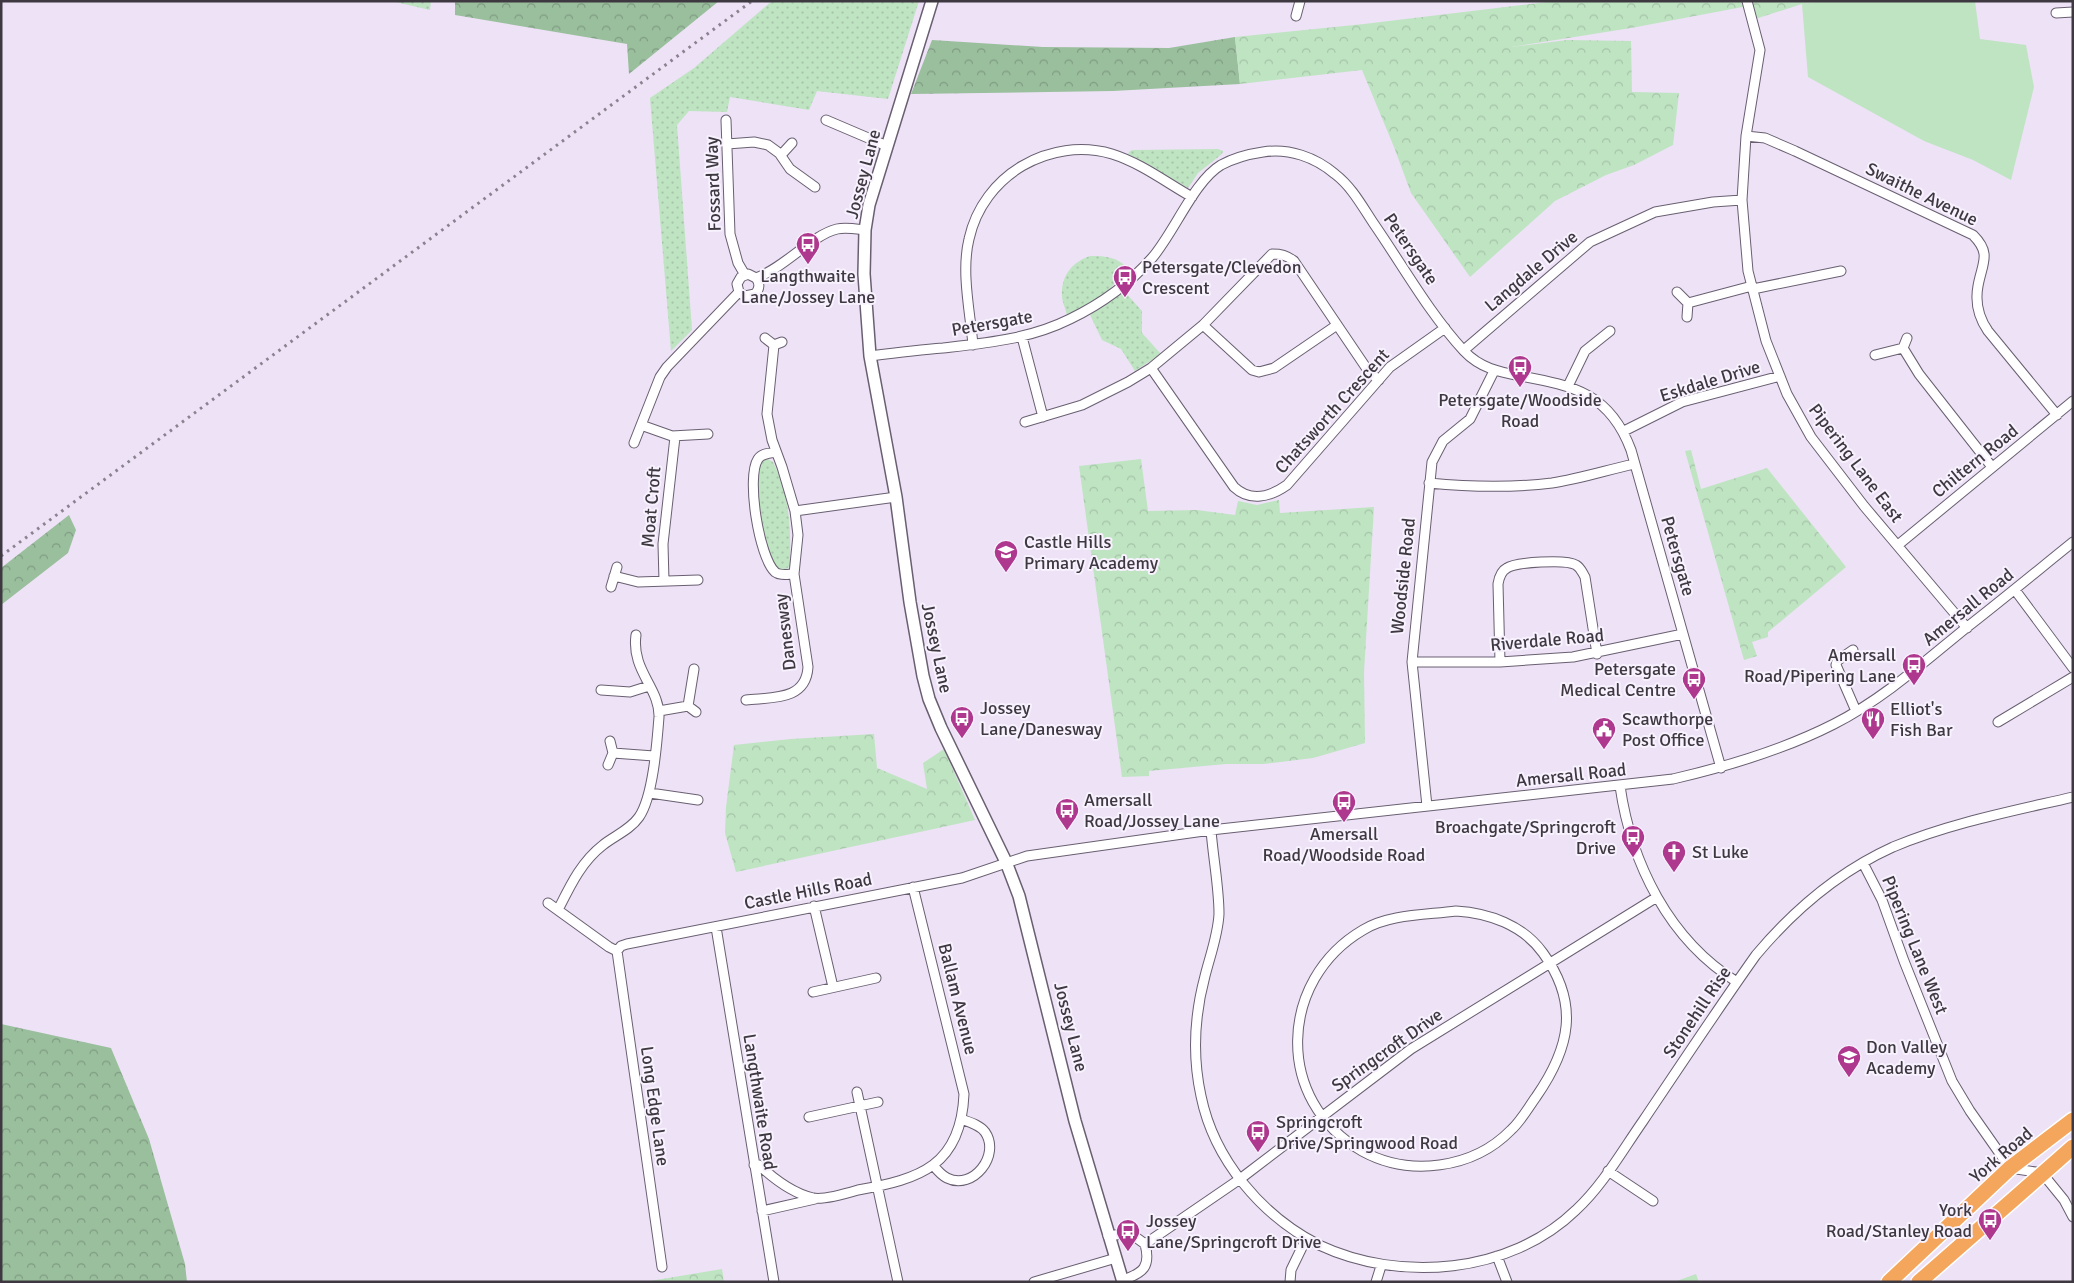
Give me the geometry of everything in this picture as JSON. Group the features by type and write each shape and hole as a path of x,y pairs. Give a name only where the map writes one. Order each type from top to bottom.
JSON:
{"highway":[{"name":"York Road","path":"1889,1282 2010,1168 2073,1120"},
{"path":"1918,1282 2073,1147"}],"street":[{"name":"Jossey Lane","path":"932,1 888,146 873,187 865,230 864,274 870,356 896,497 910,602 929,699 955,758 1006,862 1020,896 1076,1121 1108,1236 1123,1281"},
{"path":"1296,16 1300,1"},
{"name":"Pipering Lane East","path":"1747,1 1760,50 1746,136 1742,200 1744,239 1752,288 1766,342 1787,394 1812,436 1864,506 1967,628"},
{"path":"2056,13 2073,12"},
{"name":"Fossard Way","path":"726,120 730,234 738,263 744,275"},
{"path":"826,120 888,146"},
{"name":"Swaithe Avenue","path":"1746,136 1765,138 1973,234 1980,242 1985,253 1984,267 1978,286 1977,303 1980,319 1988,332 2057,415"},
{"path":"728,144 762,143 773,148 781,155 790,169 815,187"},
{"path":"781,155 792,143"},
{"path":"973,345 966,264 969,239 978,212 990,194 1003,179 1023,164 1035,158 1061,152 1075,150 1100,151 1129,161 1192,198"},
{"name":"Petersgate","path":"870,356 973,345 1022,337 1052,328 1070,320 1096,306 1115,292 1152,258 1169,236 1192,198 1209,176 1220,166 1238,158 1272,151 1303,155 1326,167 1350,188 1445,328 1472,358 1494,371 1568,386 1585,393 1602,405 1624,431 1721,768"},
{"name":"Langdale Drive","path":"1464,350 1590,242 1655,212 1713,202 1742,200"},
{"path":"756,278 791,258 825,233 843,228 865,230"},
{"path":"1025,422 1082,404 1128,382 1151,368 1204,325 1266,258 1272,254 1288,256 1294,262 1369,372 1379,380"},
{"path":"1688,303 1752,288 1841,271"},
{"path":"744,275 752,275 759,283 759,289 755,294 745,296 740,292 738,281 744,275"},
{"path":"634,443 660,377 667,367 740,292"},
{"path":"1677,292 1688,303 1687,317"},
{"path":"1204,325 1252,370 1258,372 1274,368 1337,325"},
{"name":"Chatsworth Crescent","path":"1151,368 1234,487 1240,493 1251,496 1263,496 1276,493 1287,485 1390,367 1445,328"},
{"path":"1568,386 1586,351 1610,331"},
{"path":"1022,337 1043,417"},
{"name":"Danesway","path":"746,700 786,696 795,692 805,682 808,667 794,574 798,536 795,511 792,496 772,440 767,414 778,343 764,338"},
{"path":"1903,348 1907,338"},
{"path":"1875,355 1903,348"},
{"path":"1903,348 1919,374 1992,467"},
{"name":"Woodside Road","path":"1427,806 1412,662 1432,462 1436,451 1443,441 1470,419 1494,371"},
{"name":"Eskdale Drive","path":"1624,431 1682,402 1780,376"},
{"name":"Chiltern Road","path":"1898,545 2073,401"},
{"path":"641,425 675,437 708,434"},
{"name":"Moat Croft","path":"664,581 663,544 675,437"},
{"name":"Danesway","path":"776,452 763,455 758,459 754,482 754,502 761,541 774,570 780,574 794,574"},
{"path":"1429,483 1460,486 1532,485 1634,464"},
{"path":"795,511 896,497"},
{"name":"Amersall Road","path":"1006,862 1027,856 1211,830 1673,780 1721,768 1777,750 1834,724 1876,699 2073,542"},
{"path":"1500,662 1499,576 1514,565 1565,562 1577,565 1581,569 1585,577 1598,654"},
{"path":"611,587 615,571 638,582 698,580"},
{"path":"2015,590 2073,668"},
{"name":"Riverdale Road","path":"1412,662 1500,662 1573,658 1683,634"},
{"path":"558,910 578,872 588,858 639,817 650,793 659,711 636,656 636,635"},
{"path":"1853,650 1837,660 1836,665 1856,711"},
{"path":"659,711 692,709 694,669"},
{"path":"1998,722 2073,677"},
{"path":"601,690 630,692 649,686"},
{"path":"608,765 614,753 610,741"},
{"path":"614,753 654,756"},
{"path":"1620,786 1624,815 1633,844 1666,913 1701,953 1722,973 1737,982"},
{"path":"650,793 698,800"},
{"name":"Stonehill Rise","path":"1211,830 1219,914 1198,1006 1194,1048 1201,1099 1209,1122 1227,1160 1240,1179 1263,1205 1306,1239 1333,1252 1381,1266 1415,1270 1478,1262 1521,1247 1560,1225 1582,1204 1608,1171 1737,982 1776,931 1822,891 1863,863 1892,848 1950,827 2073,797"},
{"name":"Castle Hills Road","path":"617,951 627,944 962,878 1006,862"},
{"name":"Pipering Lane West","path":"1863,863 1882,900 1952,1081 1976,1120 2010,1168"},
{"name":"Ballam Avenue","path":"762,1211 902,1182 918,1175 942,1157 958,1131 964,1094 913,887"},
{"name":"Springcroft Drive","path":"1145,1244 1240,1179 1411,1049 1657,897"},
{"path":"548,903 617,951"},
{"path":"814,906 833,987"},
{"path":"1456,911 1471,912 1508,924 1537,945 1550,963 1560,982 1565,999 1567,1019 1563,1049 1550,1076 1524,1115 1512,1130 1491,1146 1458,1161 1439,1165 1408,1166 1388,1162 1364,1152 1341,1137 1322,1116 1310,1097 1302,1078 1297,1044 1300,1013 1310,988 1324,964 1334,952 1364,930 1395,919 1456,911"},
{"name":"Langthwaite Road","path":"716,927 774,1282"},
{"name":"Long Edge Lane","path":"617,951 662,1266"},
{"path":"813,992 876,978"},
{"path":"856,1092 898,1282"},
{"path":"809,1117 878,1102"},
{"path":"933,1165 947,1178 959,1181 971,1177 982,1168 990,1147 988,1139 980,1127 961,1119"},
{"path":"754,1165 759,1165 779,1183 815,1199"},
{"path":"2010,1168 2042,1173 2064,1200 2073,1217"},
{"path":"1608,1171 1653,1201"},
{"path":"1108,1236 1130,1233 1145,1244 1147,1261 1144,1268 1139,1274 1123,1281"},
{"path":"1290,1282 1291,1270 1306,1239"},
{"path":"1497,1256 1506,1282"},
{"path":"1034,1282 1116,1258"},
{"path":"1376,1282 1381,1266"}],"green space":[{"path":"391,1 431,1 430,10"},
{"path":"455,1 719,1 629,74 627,44 455,15"},
{"path":"772,1 919,1 888,99 817,91 809,110 730,97 727,112 689,111 677,125 692,330 671,351 650,98 694,68"},
{"path":"1556,1 1823,1 1802,4 1752,20 1748,6 1631,28 1511,47 1567,40 1631,41 1632,92 1679,93 1673,145 1634,165 1606,175 1555,201 1470,277 1411,193 1362,70 1240,84 1235,37"},
{"path":"1823,1 1975,1 1980,39 2026,45 2034,87 2011,180 1973,160 1924,141 1808,77 1802,4"},
{"path":"1235,37 1240,84 1113,91 911,94 932,40 1043,47 1169,48"},
{"path":"1218,149 1223,151 1222,154 1198,173 1188,188 1128,154 1133,150"},
{"path":"1090,256 1111,258 1120,262 1128,269 1103,296 1067,316 1062,296 1063,282 1073,266"},
{"path":"1124,291 1142,311 1142,333 1161,354 1135,371 1121,349 1102,340 1090,315"},
{"path":"1691,450 1701,489 1767,468 1846,567 1768,632 1768,637 1752,642 1757,656 1744,660 1685,451"},
{"path":"762,459 768,459 773,462 779,474 786,500 790,526 790,566 782,572 771,559 759,516 757,489"},
{"path":"1141,459 1148,511 1197,510 1235,515 1238,501 1257,505 1279,500 1280,513 1374,507 1364,672 1365,743 1313,758 1263,764 1226,764 1149,771 1149,776 1122,777 1079,466"},
{"path":"69,515 76,530 68,553 1,605 1,568"},
{"path":"874,734 877,768 927,789 923,763 944,749 975,820 736,872 725,833 726,807 734,745 791,739"},
{"path":"1,1024 111,1048 149,1139 185,1264 187,1282 1,1282"},
{"path":"722,1269 724,1282 650,1282 650,1281"},
{"path":"1696,1274 1699,1282 1674,1282"}],"railway":[{"path":"1,556 752,1"}],"place":[{"name":"Langthwaite Lane/Jossey Lane","path":"808,265"},
{"name":"Petersgate/Clevedon Crescent","path":"1125,298"},
{"name":"Petersgate/Woodside Road","path":"1520,388"},
{"name":"Castle Hills Primary Academy","path":"1006,573"},
{"name":"Amersall Road/Pipering Lane","path":"1914,686"},
{"name":"Petersgate Medical Centre","path":"1694,700"},
{"name":"Jossey Lane/Danesway","path":"962,739"},
{"name":"Elliot's Fish Bar","path":"1873,740"},
{"name":"Scawthorpe Post Office","path":"1604,750"},
{"name":"Amersall Road/Woodside Road","path":"1344,823"},
{"name":"Amersall Road/Jossey Lane","path":"1067,831"},
{"name":"Broachgate/Springcroft Drive","path":"1633,858"},
{"name":"St Luke","path":"1674,873"},
{"name":"Don Valley Academy","path":"1849,1078"},
{"name":"Springcroft Drive/Springwood Road","path":"1258,1153"},
{"name":"York Road/Stanley Road","path":"1990,1241"},
{"name":"Jossey Lane/Springcroft Drive","path":"1128,1252"}]}
